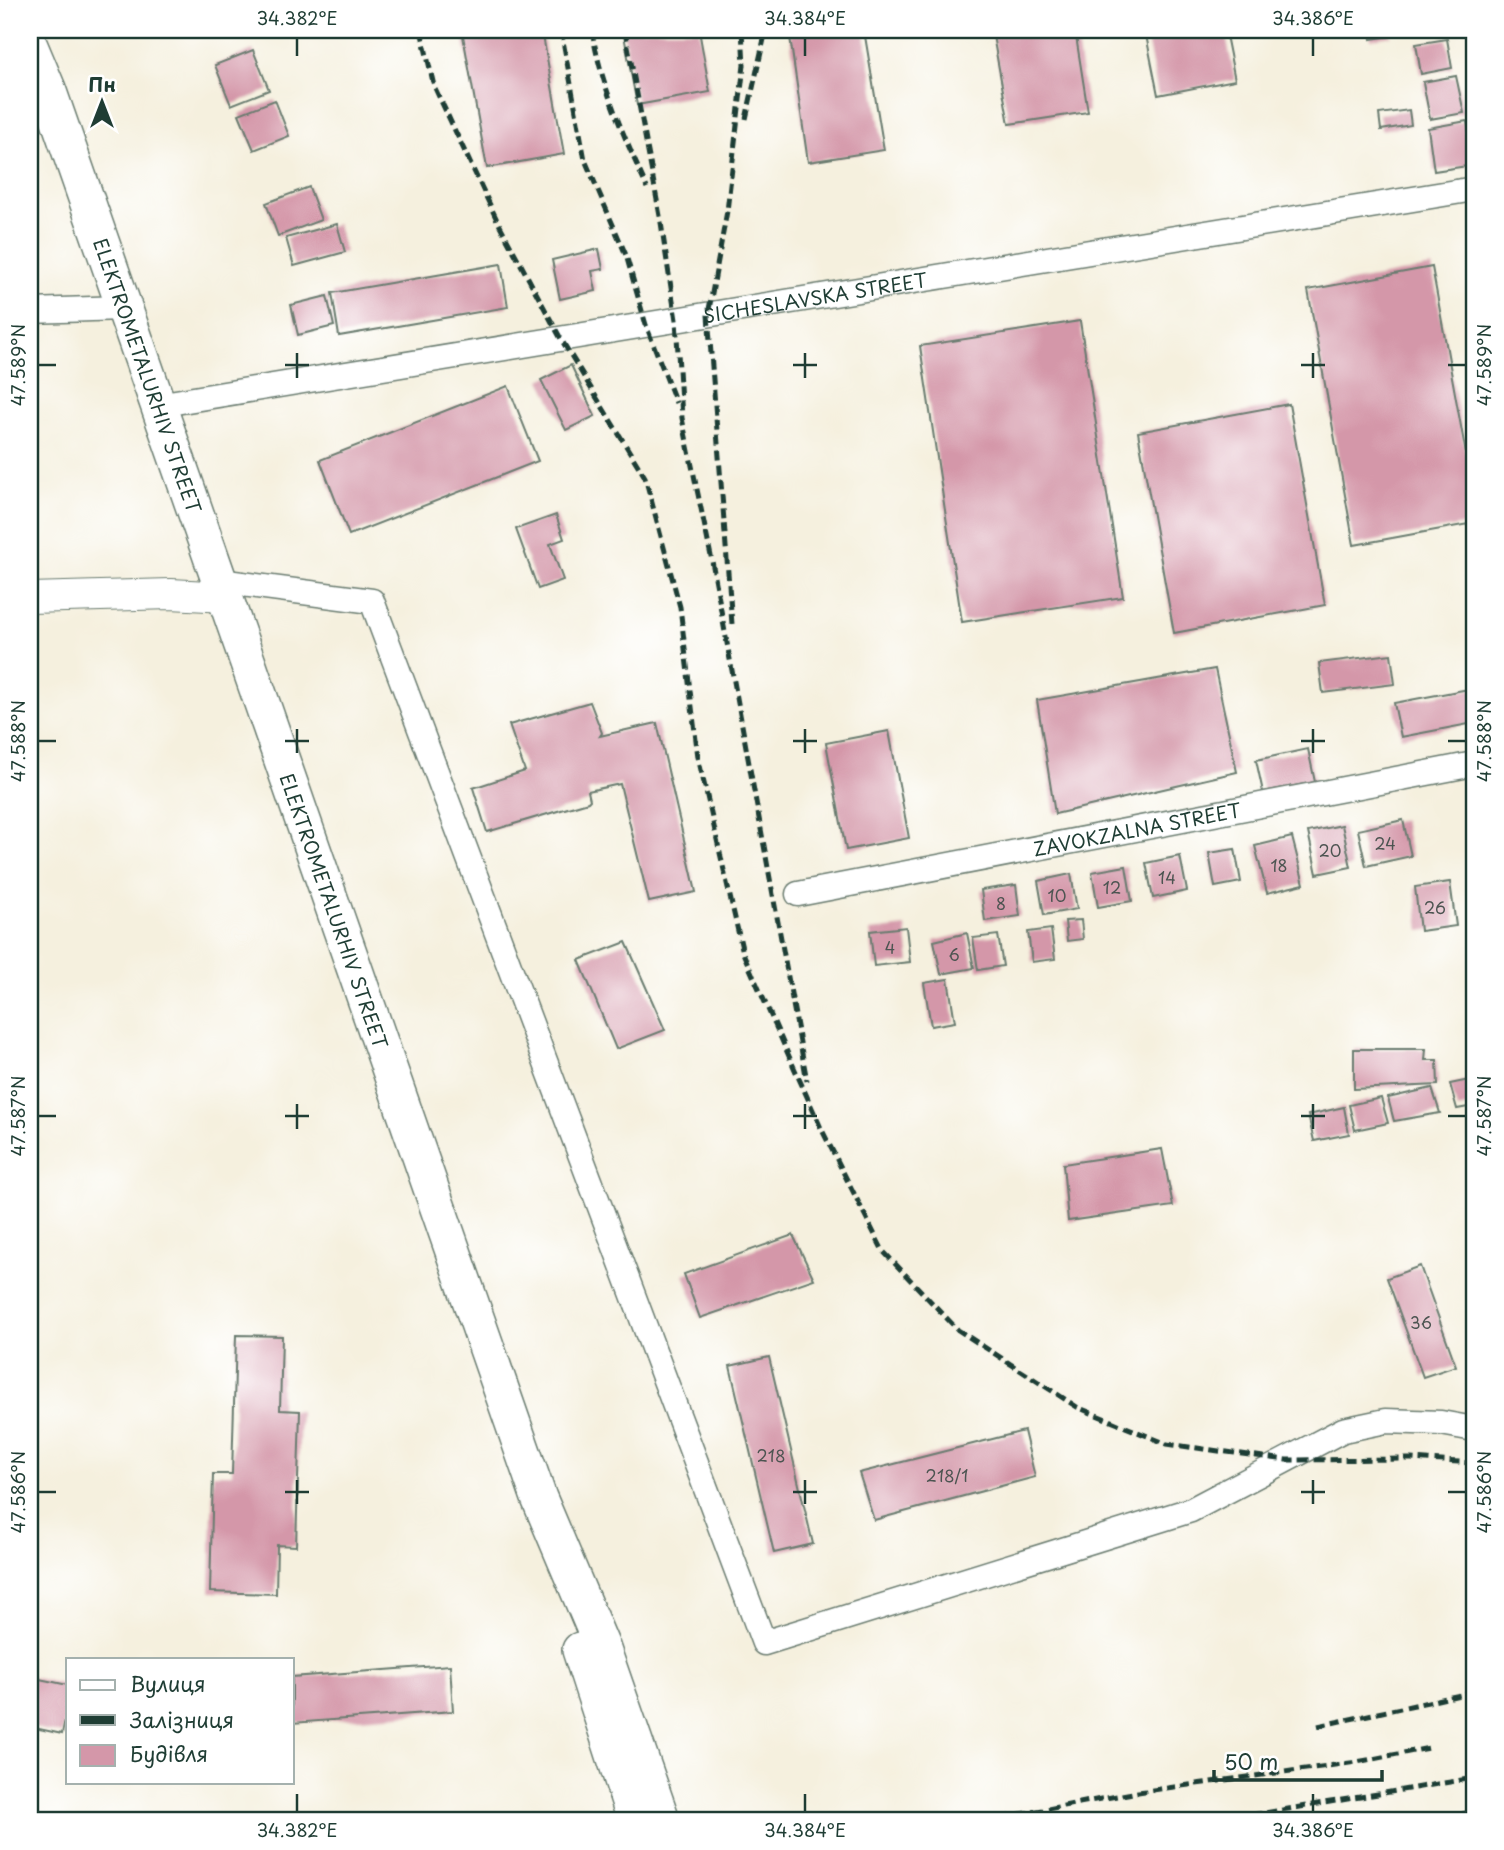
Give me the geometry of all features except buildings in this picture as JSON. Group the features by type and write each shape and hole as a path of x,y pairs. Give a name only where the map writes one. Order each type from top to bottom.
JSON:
{"main road":[{"name":"ELEKTROMETALURHIV STREET","path":"30,46 48,89 607,1699"},
{"path":"607,1699 635,1820"},
{"path":"607,1699 662,1820"}],"street":[{"name":"SICHESLAVSKA STREET","path":"156,405 1474,189"},
{"path":"30,311 123,308"},
{"path":"30,598 171,594 222,589 372,601 764,1643 1191,1510 1343,1430 1386,1421 1441,1423 1474,1429"},
{"name":"ZAVOKZALNA STREET","path":"798,894 1474,764"}],"railway":[{"path":"421,30 434,86 497,220 561,339 645,477 680,607 698,757 743,953 821,1128 883,1251 958,1330 1077,1407 1167,1444 1286,1460 1411,1459 1474,1463"},
{"path":"561,30 585,160 626,255 646,325 676,403"},
{"path":"592,30 607,91 647,188"},
{"path":"625,30 660,216 676,320 682,418 712,561 807,1081"},
{"path":"732,624 708,315 727,211 744,65 742,30"},
{"path":"746,119 764,30"},
{"path":"1318,1726 1474,1692"},
{"path":"989,1820 1138,1792 1357,1762 1429,1748"},
{"path":"1222,1820 1474,1778"},
{"path":"1418,1820 1474,1812"}]}
